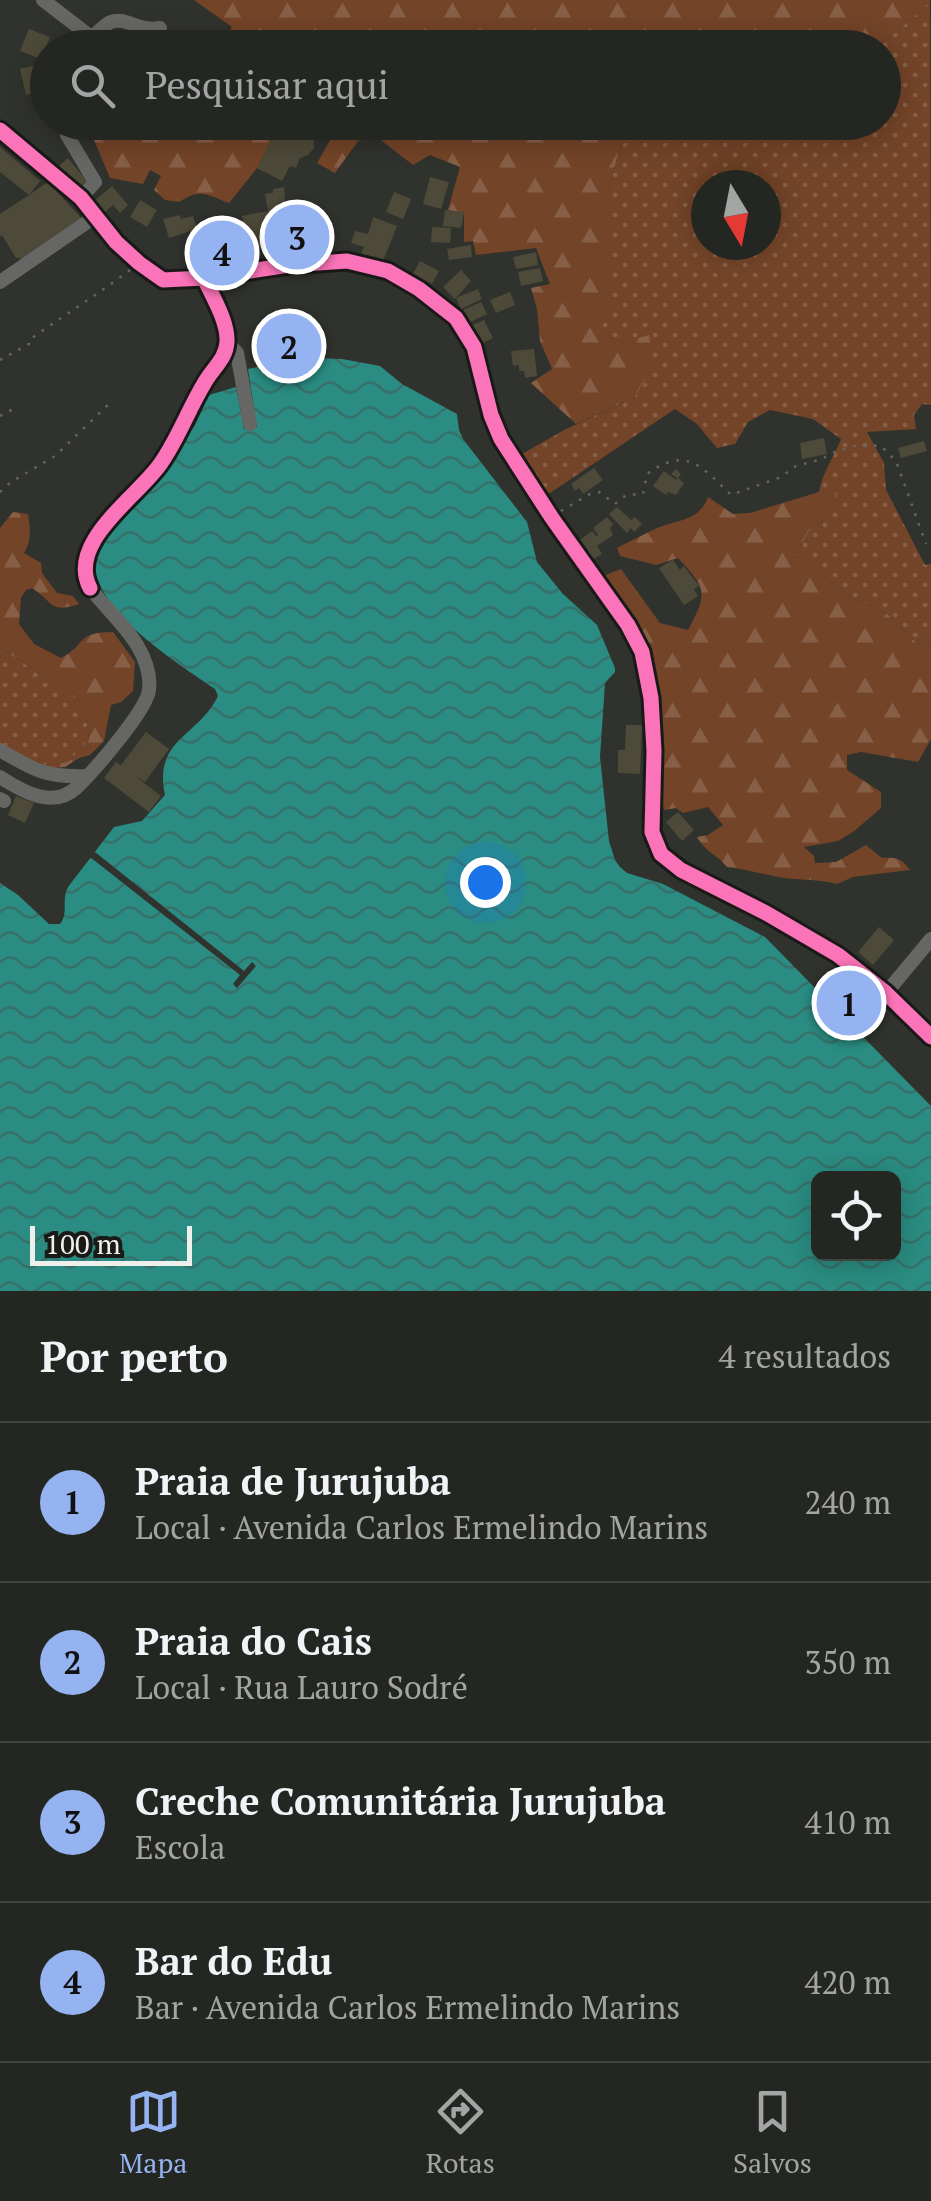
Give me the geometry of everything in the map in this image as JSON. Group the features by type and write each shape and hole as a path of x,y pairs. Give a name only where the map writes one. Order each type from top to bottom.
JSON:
{"street":[{"path":"43,0 81,30"},
{"path":"101,30 118,20 143,29 160,28"},
{"path":"0,130 81,198 116,242 163,280 347,261 388,271 456,318 474,346 501,440 628,625 642,652 651,698 654,751 651,824 661,854 681,870 766,913 838,956 886,992 931,1037"},
{"path":"69,140 95,182 81,198"},
{"path":"0,282 96,216"},
{"path":"0,778 43,798 70,793 146,701 150,689 142,654 90,588 84,572 96,536 165,458 204,383 222,359 226,328 204,278"},
{"path":"227,342 237,353 250,424"},
{"path":"0,750 58,778 87,776"},
{"path":"886,992 931,939"}],"path":[{"path":"0,360 29,344 29,340 139,263"},
{"path":"0,492 55,456 113,400"},
{"path":"0,416 15,408"},
{"path":"552,518 590,494 600,492 614,504 626,495 642,494 647,474 671,459 698,462 730,495 832,453 857,445 882,446 896,461 926,544"}],"green space":[{"path":"194,0 930,0 898,30 230,30 232,27"},
{"path":"930,0 931,405 922,404 914,415 916,429 867,432 884,463 886,490 925,565 931,564 931,643 918,644 885,612 854,599 796,555 810,529 830,516 835,494 819,492 841,439 813,419 770,410 748,422 735,444 717,448 697,424 675,409 547,495 522,454 635,397 624,342 595,334 608,241 608,193 623,140 901,140 901,30 898,30"},
{"path":"94,140 271,140 257,168 229,203 203,194 179,202 165,200 154,190 161,176 150,170 143,184 110,178"},
{"path":"330,140 363,140 335,173 317,163"},
{"path":"381,140 623,140 608,193 612,312 596,334 624,342 649,335 653,363 635,397 576,424 531,383 552,369 540,341 531,288 550,284 536,248 476,255 473,241 464,242 464,213 448,210 460,167 430,155 413,165"},
{"path":"819,492 836,494 830,516 810,529 796,555 854,599 885,612 918,644 931,643 931,739 918,762 861,752 847,755 847,770 881,792 881,808 838,841 804,847 814,856 815,863 836,862 866,845 882,858 901,861 910,870 853,877 837,884 727,867 697,837 723,825 708,807 683,813 676,808 664,810 656,684 644,646 598,578 621,569 660,623 688,630 699,608 701,592 688,568 678,558 656,565 620,556 617,548 693,515 708,497 733,514 750,513"},
{"path":"13,512 28,514 29,539 24,553 41,563 42,573 57,593 73,596 79,604 57,607 32,588 26,590 21,598 19,624 34,644 61,658 92,634 113,632 135,662 133,691 111,705 104,741 90,755 65,767 34,766 68,762 89,740 80,702 0,648 0,528"},
{"path":"0,648 80,702 89,740 68,762 34,766 0,749"}],"water":[{"path":"319,358 380,366 402,384 457,414 463,439 527,522 537,562 563,594 597,625 615,668 605,683 600,757 609,841 615,860 627,873 663,884 765,937 931,1106 931,1291 0,1291 0,883 49,924 60,924 68,887 114,827 142,821 165,795 163,776 171,750 218,696 215,689 132,627 100,585 93,563 96,541 170,463 209,395 236,387 244,429 257,427 248,369"}],"pier":[{"path":"95,852 244,971 252,962 256,966 237,988 233,984 240,975 90,857"}],"building":[{"path":"29,29 32,30 30,55 20,51"},
{"path":"30,66 30,94 26,95 20,69"},
{"path":"271,140 314,140 314,148 300,158 296,168 290,166 282,181 257,168"},
{"path":"0,147 40,181 29,195 0,172"},
{"path":"68,158 87,181 79,188 59,166"},
{"path":"430,177 449,182 441,209 423,204"},
{"path":"48,182 84,221 27,259 16,258 0,237 0,214"},
{"path":"112,186 128,205 120,213 113,205 103,214 93,202"},
{"path":"284,187 285,201 279,203 281,226 273,228 270,220 274,245 248,250 242,216 268,211 265,194"},
{"path":"394,192 411,199 403,219 386,212"},
{"path":"140,200 157,210 147,227 130,217"},
{"path":"445,210 464,212 461,228 443,226"},
{"path":"180,215 181,219 193,216 197,229 169,238 163,219"},
{"path":"373,217 397,226 383,261 361,254 364,247 351,243 355,231 368,234"},
{"path":"296,218 297,224 309,223 310,252 283,255 283,220"},
{"path":"432,227 451,228 450,243 431,242"},
{"path":"232,243 236,263 213,265 210,251"},
{"path":"471,245 472,257 449,260 447,249"},
{"path":"536,252 538,265 516,269 513,257"},
{"path":"420,261 439,271 432,284 413,274"},
{"path":"540,268 543,281 521,286 518,272"},
{"path":"461,270 471,281 455,299 443,287"},
{"path":"478,289 482,299 461,309 456,298"},
{"path":"510,292 515,305 496,313 490,300"},
{"path":"481,302 487,314 466,324 461,311"},
{"path":"484,320 493,338 477,346 468,327"},
{"path":"534,349 537,376 525,378 519,365 513,366 511,351"},
{"path":"824,438 827,454 802,459 800,443"},
{"path":"924,441 927,451 901,458 898,448"},
{"path":"594,468 603,480 583,494 579,488 575,491 571,484"},
{"path":"676,469 684,483 676,495 666,495 653,486 664,471 676,480 671,474"},
{"path":"617,507 642,524 634,532 631,528 627,533 609,514"},
{"path":"607,517 613,524 613,535 597,546 602,554 590,561 576,543 592,531 598,535 593,528"},
{"path":"673,560 680,570 684,566 699,586 694,589 698,596 684,605 659,568"},
{"path":"626,725 642,725 640,774 618,773 618,750 625,750"},
{"path":"146,732 169,749 145,782 135,776 161,796 149,812 104,778 116,762 121,765"},
{"path":"16,796 34,803 25,823 8,815"},
{"path":"678,812 694,830 682,841 666,822"},
{"path":"879,927 894,940 873,965 858,952"}],"cycle path":[{"path":"0,130 81,198 116,242 163,280 347,261 388,271 456,318 474,347 501,439 628,625 642,652 651,698 654,751 652,832 661,854 681,870 838,955 886,993 931,1037"},
{"path":"90,588 85,571 96,537 161,463 224,353 225,326 204,278"}],"place":[{"name":"Creche Comunitária Jurujuba","path":"297,237"},
{"name":"Bar do Edu","path":"222,253"},
{"name":"Praia do Cais","path":"289,346"},
{"name":"Praia de Jurujuba","path":"849,1003"}]}
